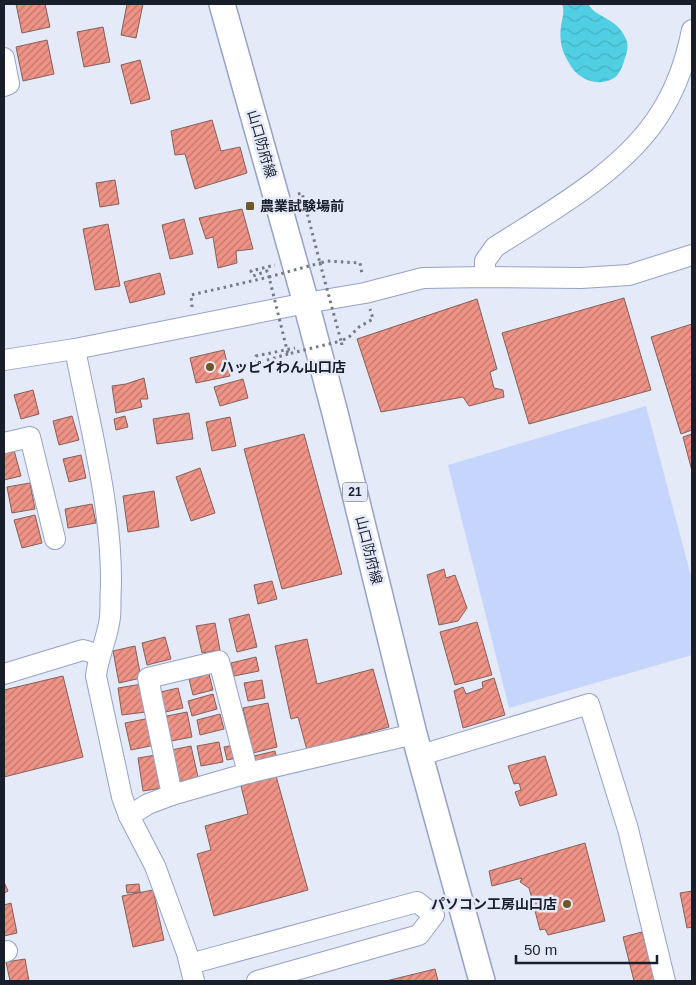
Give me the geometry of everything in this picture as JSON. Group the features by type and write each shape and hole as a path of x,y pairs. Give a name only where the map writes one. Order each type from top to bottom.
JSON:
{"main road":[{"name":"山口防府線","path":"222,4 306,303 417,745 482,981"}],"street":[{"path":"485,277 484,261 496,248 589,184 632,148 648,130 661,113 674,90 685,62 692,30"},
{"path":"4,58 9,84 4,86"},
{"path":"4,360 365,293 423,278 581,278 629,275 692,255"},
{"path":"75,348 104,497 111,570 110,618 96,676 122,797 129,816 155,866 193,977 417,902 434,915 419,935 257,981"},
{"path":"4,443 30,437 55,538"},
{"path":"4,674 83,650 100,655"},
{"path":"172,795 148,678 219,661 248,773"},
{"path":"129,816 148,804 172,795 248,773 417,745 589,704 628,829 665,981"}],"path":[{"path":"302,193 341,341"},
{"path":"191,295 270,277 327,261 360,264"},
{"path":"266,267 251,271 253,276 268,272 288,354"},
{"path":"282,350 256,356 257,363 341,341 373,319"}],"shaded area":[{"path":"646,406 692,580 692,655 509,708 448,465"}],"water":[{"path":"562,4 588,4 596,13 618,26 628,46 621,69 614,78 608,81 594,82 577,74 573,69 565,55 561,41"}],"building":[{"path":"16,4 45,4 50,27 22,33"},
{"path":"127,4 143,4 136,38 121,35"},
{"path":"103,27 110,62 84,67 77,32"},
{"path":"47,40 54,74 23,81 16,47"},
{"path":"140,60 150,99 131,104 121,65"},
{"path":"212,120 221,151 240,147 247,173 195,189 185,154 175,155 171,131"},
{"path":"115,180 119,204 100,207 96,183"},
{"path":"242,209 253,249 236,251 237,263 218,268 213,237 206,239 199,218"},
{"path":"184,219 193,254 170,259 162,225"},
{"path":"108,224 120,286 95,290 83,229"},
{"path":"160,273 165,294 130,303 124,282"},
{"path":"624,298 651,390 529,424 502,333"},
{"path":"477,299 497,369 490,372 494,388 503,390 504,397 469,406 463,397 381,412 357,339"},
{"path":"692,324 692,430 681,434 651,337"},
{"name":"ハッピイわん山口店","path":"224,350 230,376 196,383 190,358"},
{"path":"144,378 148,399 140,399 142,407 116,413 112,386"},
{"path":"243,379 248,398 220,406 214,387"},
{"path":"33,390 39,414 21,419 14,395"},
{"path":"189,413 193,439 157,444 153,419"},
{"path":"72,416 79,440 59,445 53,421"},
{"path":"125,416 128,427 116,430 114,419"},
{"path":"230,417 236,446 212,451 206,422"},
{"path":"304,434 342,574 282,589 244,449"},
{"path":"692,434 692,471 683,437"},
{"path":"14,450 21,476 4,480 4,453"},
{"path":"81,455 86,478 69,482 63,459"},
{"path":"200,468 215,513 191,521 176,477"},
{"path":"30,483 35,509 12,513 7,487"},
{"path":"154,491 159,527 128,532 123,496"},
{"path":"92,504 96,523 68,528 65,509"},
{"path":"35,515 42,543 22,548 14,520"},
{"path":"444,569 446,578 455,575 467,608 458,621 439,625 427,575"},
{"path":"272,581 277,599 258,604 254,585"},
{"path":"249,614 257,647 237,652 229,619"},
{"path":"477,622 492,675 455,685 440,632"},
{"path":"215,623 220,650 202,653 196,626"},
{"path":"165,637 171,659 147,665 142,643"},
{"path":"307,639 317,684 373,669 389,727 307,750 298,717 291,719 275,646"},
{"path":"135,646 141,678 119,683 113,651"},
{"path":"256,657 259,671 234,676 231,663"},
{"path":"209,674 213,690 193,695 189,679"},
{"path":"63,676 83,757 4,777 4,690"},
{"path":"494,678 505,715 463,728 454,691 463,687 466,694 483,688 482,682"},
{"path":"262,680 265,698 248,701 244,683"},
{"path":"142,684 146,712 122,715 118,688"},
{"path":"178,688 183,708 161,713 156,693"},
{"path":"213,694 217,709 192,716 188,701"},
{"path":"268,703 277,747 253,753 243,708"},
{"path":"187,712 192,737 166,742 162,717"},
{"path":"220,714 224,729 200,735 197,720"},
{"path":"150,718 155,745 131,750 125,723"},
{"path":"219,742 223,762 201,766 197,746"},
{"path":"235,745 237,758 227,760 224,747"},
{"path":"191,746 198,777 178,782 171,750"},
{"path":"275,751 277,761 257,766 254,756"},
{"path":"156,755 162,788 143,791 138,758"},
{"path":"545,756 557,795 520,806 515,792 521,790 519,783 514,784 508,766"},
{"path":"276,776 308,890 214,916 197,854 211,850 205,826 248,814 241,786"},
{"name":"パソコン工房山口店","path":"585,843 605,921 548,935 545,929 540,930 529,888 520,882 522,878 492,886 489,871"},
{"path":"4,882 8,891 4,893"},
{"path":"139,884 140,892 127,893 126,885"},
{"path":"153,890 164,940 133,947 122,896"},
{"path":"692,891 692,927 687,928 680,893"},
{"path":"11,903 17,933 4,936 4,905"},
{"path":"642,932 655,980 651,981 634,981 623,937"},
{"path":"25,959 29,981 10,981 6,962"},
{"path":"435,969 438,981 386,981"}],"place":[{"name":"農業試験場前","path":"250,206"},
{"name":"ハッピイわん山口店","path":"210,367"},
{"name":"パソコン工房山口店","path":"567,904"}]}
